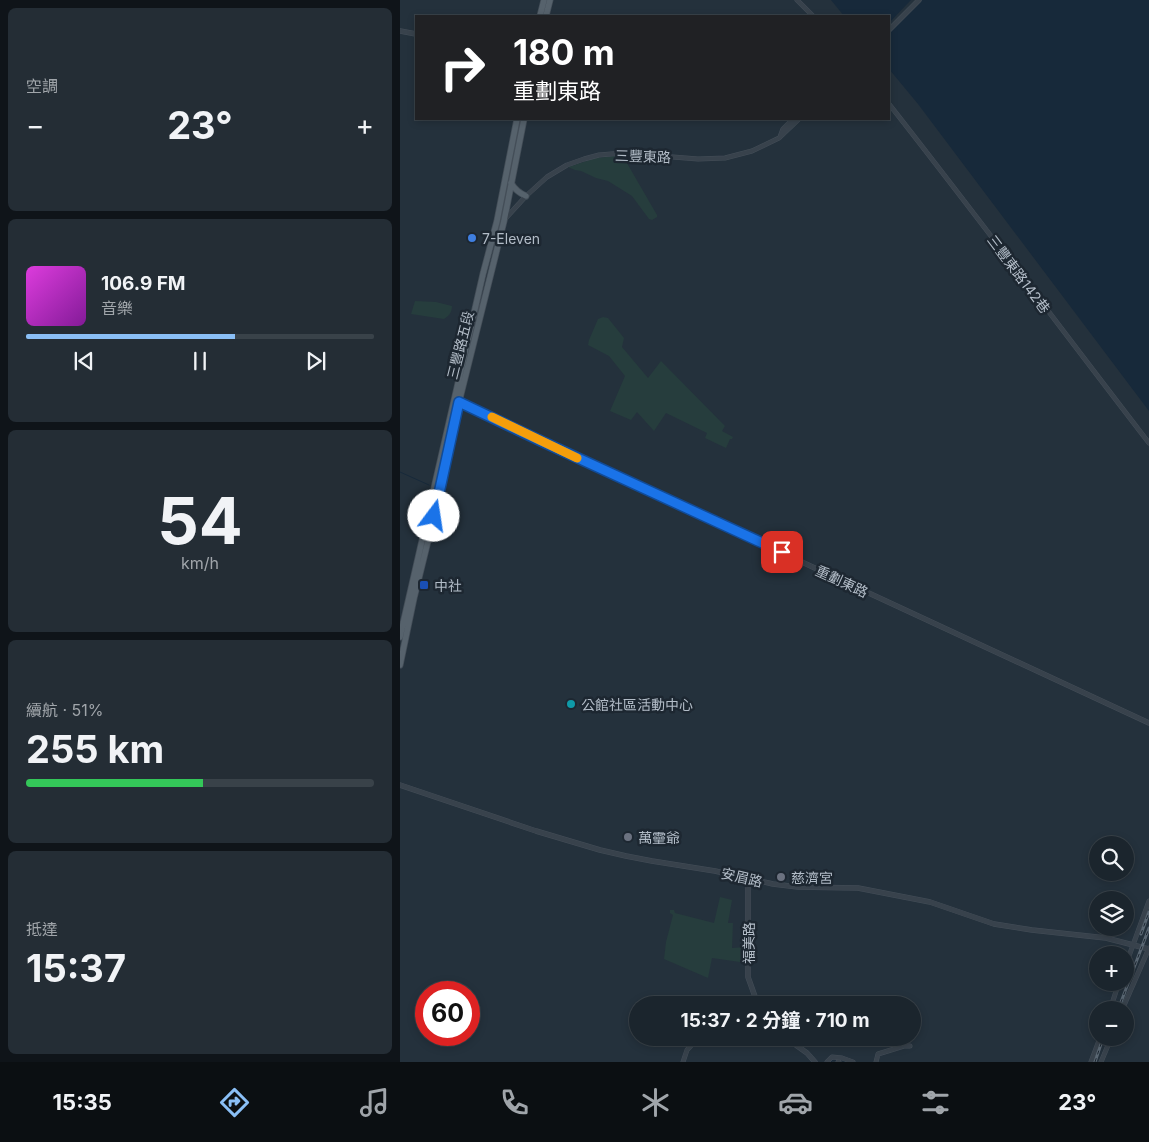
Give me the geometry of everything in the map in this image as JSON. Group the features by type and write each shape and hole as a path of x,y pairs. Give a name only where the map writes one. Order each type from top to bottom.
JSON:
{"main road":[{"path":"540,15 544,0"},
{"path":"546,15 550,0"},
{"name":"三豐路五段","path":"500,221 517,120"},
{"name":"三豐路五段","path":"400,637 456,401 483,274 511,183 524,120"},
{"path":"511,183 515,190 526,196"},
{"name":"三豐路五段","path":"400,665 441,488 456,401"}],"street":[{"path":"797,0 812,15"},
{"path":"890,29 919,0"},
{"path":"400,31 415,34"},
{"name":"三豐東路142巷","path":"890,105 1149,443"},
{"path":"779,138 783,129 792,120"},
{"name":"三豐東路","path":"500,221 547,177 567,165 584,159 623,152 698,159 725,158 752,151 779,138 799,120"},
{"name":"重劃東路","path":"456,401 1149,723"},
{"name":"安眉路","path":"400,785 554,837 626,856 715,871 773,884 798,887 858,888 930,902 994,924 1106,938 1149,949"},
{"name":"福美路","path":"748,879 748,977 755,996"},
{"path":"1132,945 1149,901"},
{"path":"1126,1001 1149,949"},
{"path":"683,1062 687,1050 691,1046"},
{"path":"797,1046 815,1062"},
{"path":"876,1062 878,1054 904,1046"},
{"path":"1091,1062 1097,1046"},
{"path":"1101,1062 1107,1046"},
{"path":"827,1062 832,1056 852,1062"}],"green space":[{"path":"616,156 624,158 657,217 652,220 649,219 632,196 608,181 568,167 596,158"},
{"path":"415,301 436,302 452,306 449,315 444,319 411,314"},
{"path":"608,318 624,338 622,347 648,378 661,361 725,426 722,431 733,437 726,448 705,438 707,433 666,413 654,431 637,412 631,420 610,411 625,376 609,356 588,345 598,319"},
{"path":"720,897 732,900 728,923 733,923 732,948 748,947 747,963 712,958 708,978 664,959 673,915 670,913 670,910 714,923"}],"water":[{"path":"831,0 1149,0 1149,411 918,104 890,70 890,15 843,15"}],"pier":[{"path":"911,0 919,0 890,30 890,22"}],"waterway":[{"path":"400,472 429,485"},
{"path":"831,1062 833,1060 846,1062"}],"railway":[{"path":"1141,934 1149,912"},
{"path":"1121,1001 1149,928"},
{"path":"1095,1062 1100,1046"}],"slow traffic":[{"path":"492,417 577,458"}],"place":[{"name":"7-Eleven","path":"472,238"},
{"name":"中社","path":"424,585"},
{"name":"公館社區活動中心","path":"571,704"},
{"name":"萬𤫊爺","path":"628,837"},
{"name":"慈濟宮","path":"781,877"}],"route":[{"path":"434,516 459,402 782,552"}]}
